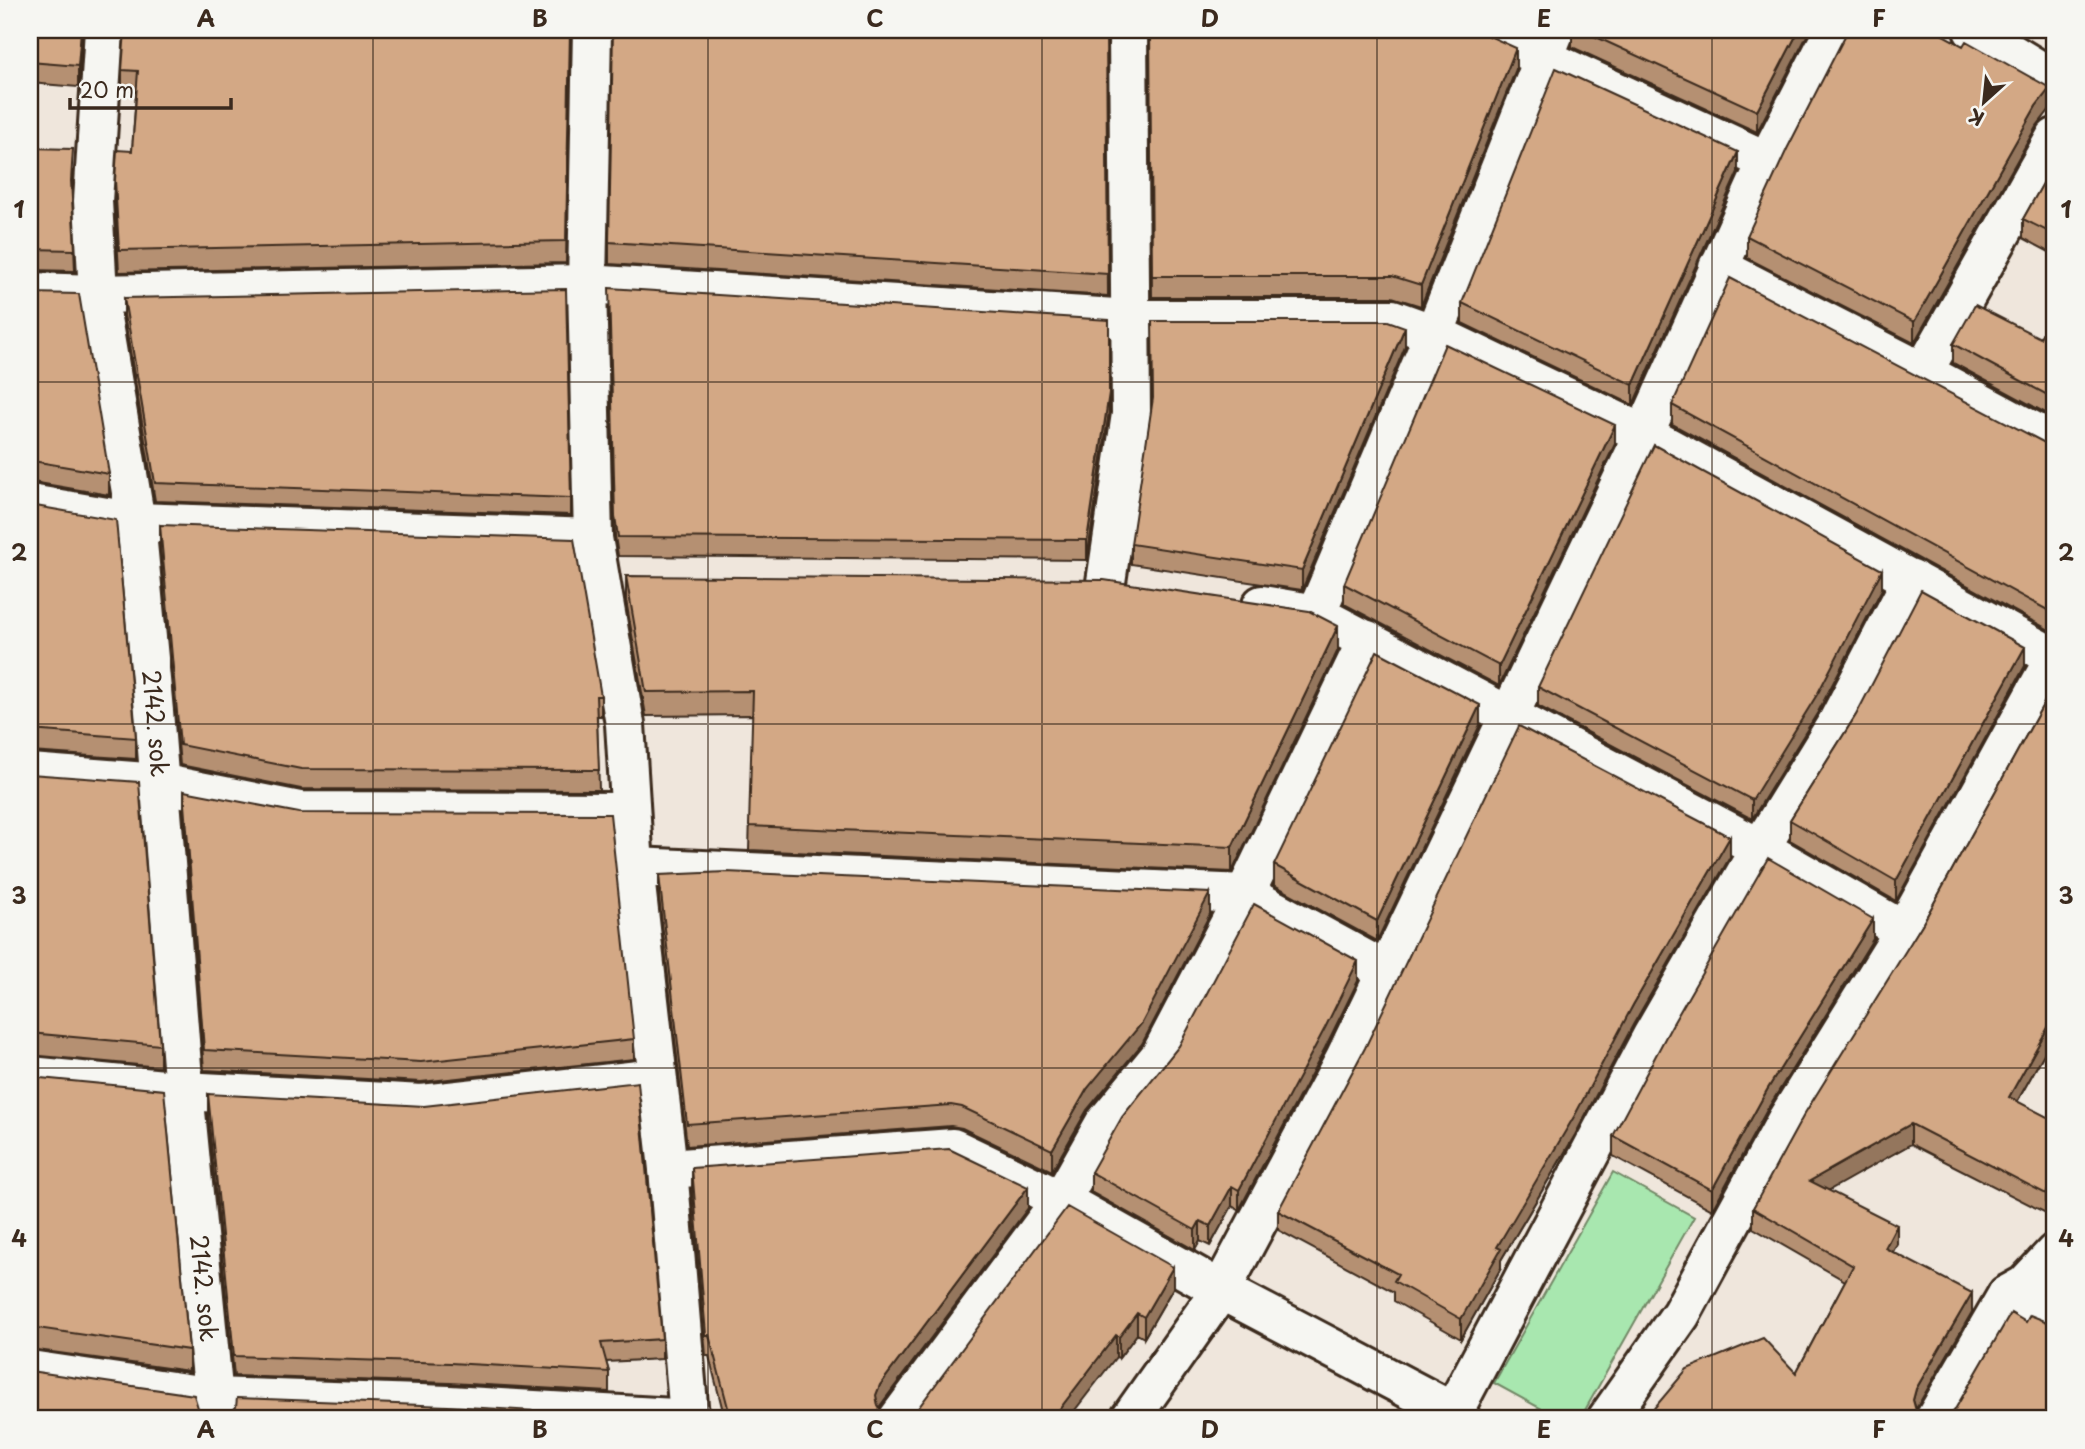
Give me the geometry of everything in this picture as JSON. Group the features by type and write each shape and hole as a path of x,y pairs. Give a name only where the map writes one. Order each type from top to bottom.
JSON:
{"street":[{"name":"2142. sok","path":"104,30 93,201 98,294 136,522 214,1408"},
{"path":"30,1370 214,1408 449,1405 690,1418 668,1169 629,812 615,579 593,538 587,284 592,30"},
{"path":"1128,30 1131,414 1092,582 1145,588"},
{"path":"1483,30 1549,43 1767,160"},
{"path":"1130,1419 1221,1290 1345,1058 1644,434 1767,160 1834,30"},
{"path":"1973,30 2055,80"},
{"path":"1317,614 1434,334 1549,43"},
{"path":"1923,372 2055,138"},
{"path":"1718,267 2055,443"},
{"path":"30,292 98,294 587,284 1131,319 1392,319 1434,334 1644,434 2055,657 1904,931 1786,1121 1681,1314 1607,1419"},
{"path":"30,504 136,522 593,538"},
{"path":"668,1169 953,1148 1061,1200 1221,1290 1457,1416 1652,1036 1760,848 1836,723 1912,579"},
{"path":"1224,600 1317,614 1760,848 1904,931"},
{"path":"898,1419 1061,1200 1104,1124 1160,1056 1244,894 1367,640"},
{"path":"30,773 159,783 299,811 629,812"},
{"path":"634,867 1244,894 1386,971"},
{"path":"30,1076 184,1091 422,1104 657,1078"},
{"path":"1935,1419 2007,1295 2025,1285 2055,1252"},
{"path":"2007,1295 2055,1323"}],"green space":[{"path":"1613,1172 1694,1217 1580,1419 1560,1419 1494,1383"}],"building":[{"path":"30,30 81,30 78,66 30,62"},
{"path":"125,30 570,30 566,241 119,250 115,180 117,150 132,151 138,71 122,70"},
{"path":"613,30 1106,30 1108,274 609,242"},
{"path":"1150,30 1374,30 1391,33 1392,30 1476,30 1516,48 1421,285 1392,276 1152,276"},
{"path":"1581,30 1799,30 1757,111"},
{"path":"1848,30 1934,30 1963,46 1966,41 2050,88 2036,106 1914,322 1747,236 1787,149"},
{"path":"1556,68 1738,152 1633,385 1462,303"},
{"path":"30,148 73,149 71,181 75,250 30,249"},
{"path":"2055,162 2055,235 2023,219"},
{"path":"1730,278 2045,443 2055,445 2055,605 2051,612 1672,405"},
{"path":"609,288 1109,320 1109,393 1087,540 618,537 615,516"},
{"path":"566,289 571,498 155,483 124,298"},
{"path":"30,293 79,294 109,474 30,462"},
{"path":"1975,305 2040,338 2055,307 2055,399 1953,344"},
{"path":"1152,321 1388,321 1405,327 1302,570 1131,544 1153,398"},
{"path":"1445,344 1615,425 1499,666 1344,584"},
{"path":"1654,445 1882,570 1818,693 1752,800 1538,687"},
{"path":"30,505 116,520 136,738 30,730"},
{"path":"160,525 574,539 601,696 596,696 599,770 301,769 180,745"},
{"path":"626,576 1104,580 1309,611 1338,626 1232,847 749,826 753,691 646,692"},
{"path":"1921,590 2025,647 1896,881 1790,820 1856,715"},
{"path":"1377,651 1480,705 1377,921 1274,865"},
{"path":"2055,683 2055,1015 2009,1097 2055,1121 2055,1176 2046,1194 1911,1124 1810,1181 1897,1225 1885,1248 1972,1293 1916,1389 1913,1400 1916,1411 1926,1419 1645,1419 1687,1369 1763,1338 1796,1373 1853,1266 1753,1208 1805,1113 1923,923"},
{"path":"1519,726 1730,837 1633,1005 1575,1115 1497,1247 1501,1249 1461,1319 1394,1281 1398,1274 1278,1211 1365,1048"},
{"path":"30,774 139,782 160,1045 30,1033"},
{"path":"184,791 299,813 610,814 634,1039 421,1062 204,1050"},
{"path":"1768,858 1873,919 1767,1090 1712,1190 1613,1136 1671,1027"},
{"path":"726,872 1210,893 1142,1023 1087,1089 1052,1150 962,1107 951,1105 687,1124 659,875"},
{"path":"1254,904 1358,961 1239,1190 1232,1186 1210,1226 1200,1221 1195,1230 1091,1172 1122,1117 1179,1046"},
{"path":"30,1077 164,1090 189,1350 30,1327"},
{"path":"638,1082 662,1339 601,1343 609,1372 450,1363 234,1356 208,1094 424,1106"},
{"path":"949,1149 1028,1187 880,1385 876,1395 878,1406 884,1415 895,1419 731,1419 709,1335 706,1335 692,1168"},
{"path":"1067,1207 1173,1267 1144,1317 1137,1313 1119,1337 1116,1335 1052,1419 895,1419 906,1418 916,1411"},
{"path":"2011,1313 2026,1322 2030,1315 2055,1325 2055,1419 1944,1419 1954,1411"},
{"path":"30,1371 194,1395 199,1411 208,1418 216,1419 30,1419"},
{"path":"237,1398 448,1406 620,1416 621,1419 218,1419 229,1415 236,1407"}]}
